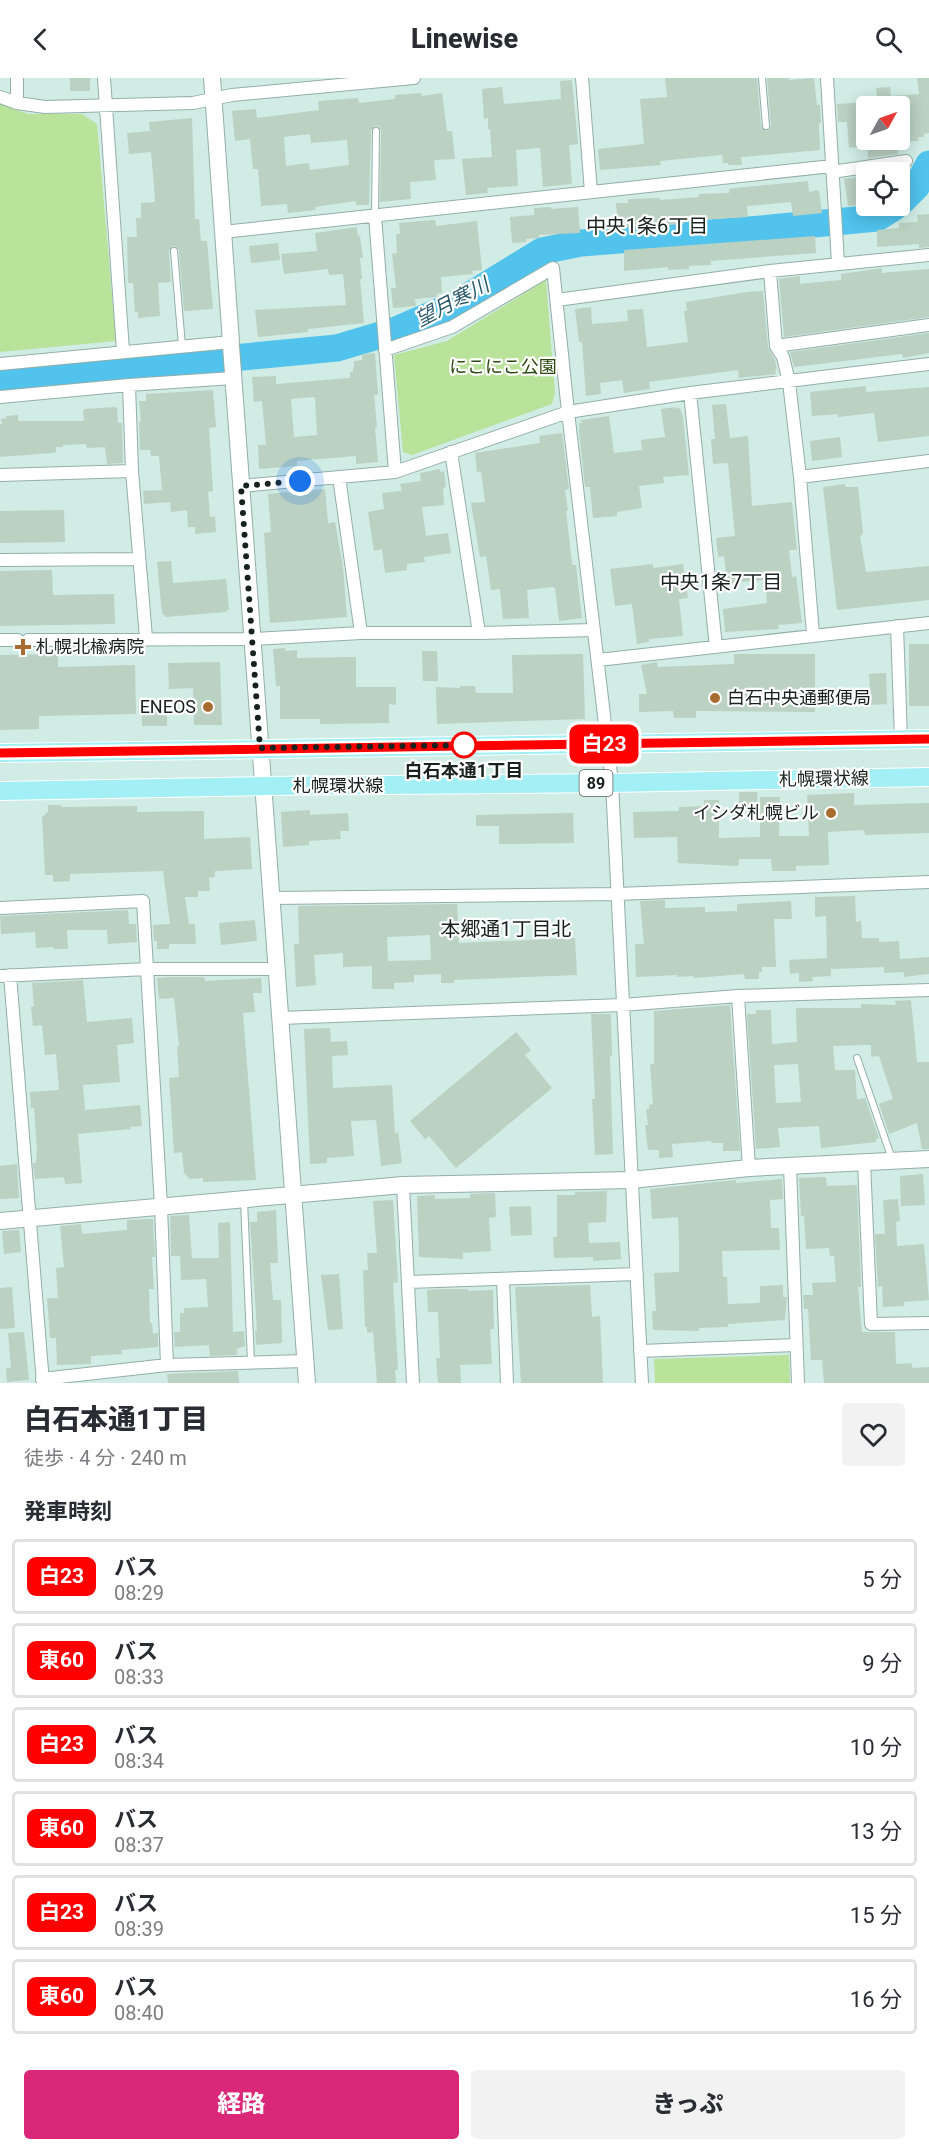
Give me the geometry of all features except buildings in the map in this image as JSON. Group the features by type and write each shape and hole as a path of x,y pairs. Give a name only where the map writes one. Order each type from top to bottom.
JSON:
{"main road":[{"name":"89","path":"0,753 929,739"},
{"name":"札幌環状線","path":"0,791 929,777"}],"street":[{"path":"17,78 17,103"},
{"path":"104,78 123,351"},
{"path":"212,78 307,1383"},
{"path":"0,97 17,103 45,107 193,103 213,98 406,78"},
{"path":"582,78 591,192"},
{"path":"827,78 838,263"},
{"path":"223,232 906,161"},
{"path":"375,216 395,472"},
{"path":"557,300 770,271 929,255"},
{"path":"385,346 452,327 553,268 612,783 642,1383"},
{"path":"770,271 776,346 783,357 789,382 800,477 813,634"},
{"path":"776,346 929,325"},
{"path":"0,363 182,346 231,344"},
{"path":"241,486 395,472 568,412 690,393 929,364"},
{"path":"0,397 129,385 232,372"},
{"path":"129,385 132,471 146,638"},
{"path":"690,393 716,646"},
{"path":"451,452 479,633"},
{"path":"800,477 929,461"},
{"path":"0,476 132,471"},
{"path":"339,477 361,633"},
{"path":"0,560 139,559"},
{"path":"598,660 813,634 929,623"},
{"path":"897,626 901,739"},
{"path":"0,640 253,639 361,633 594,630"},
{"path":"272,898 617,894 929,882"},
{"path":"0,908 143,901 161,1206 166,1365"},
{"path":"277,969 147,969 5,976 30,1219 42,1381 166,1365 306,1361"},
{"path":"281,1018 622,1005 738,996 929,990"},
{"path":"738,996 749,1168"},
{"path":"0,1221 403,1185 631,1180 749,1168 929,1159"},
{"path":"864,1162 870,1324 929,1323"},
{"path":"790,1166 798,1383"},
{"path":"403,1185 414,1383"},
{"path":"408,1282 637,1274"},
{"path":"503,1279 507,1383"},
{"path":"640,1351 796,1345"}],"lane":[{"path":"762,78 766,126"},
{"path":"375,216 376,131"},
{"path":"174,251 182,346"},
{"path":"857,1058 893,1161"},
{"path":"244,1200 251,1362"}],"green space":[{"path":"0,104 28,114 82,114 97,124 116,341 0,352"},
{"name":"にこにこ公園","path":"546,280 555,393 552,404 412,455 403,452 394,355 447,341"},
{"path":"789,1355 790,1383 655,1383 654,1359"}],"waterway":[{"name":"望月寒川","path":"910,193 929,164"},
{"name":"望月寒川","path":"0,380 337,348 394,331 454,305 542,251 581,243 761,229 880,216"}],"bus line":[{"name":"白23","path":"0,753 929,739"}],"place":[{"name":"札幌北楡病院","path":"23,647"},
{"name":"白石中央通郵便局","path":"715,698"},
{"name":"ENEOS","path":"208,707"},
{"name":"白石本通1丁目","path":"464,745"},
{"name":"イシダ札幌ビル","path":"831,813"}],"district":[{"name":"中央1条6丁目","path":"647,226"},
{"name":"中央1条7丁目","path":"721,582"},
{"name":"本郷通1丁目北","path":"506,929"}],"route":[{"path":"300,481 241,486 260,748 474,745 464,745"}]}
